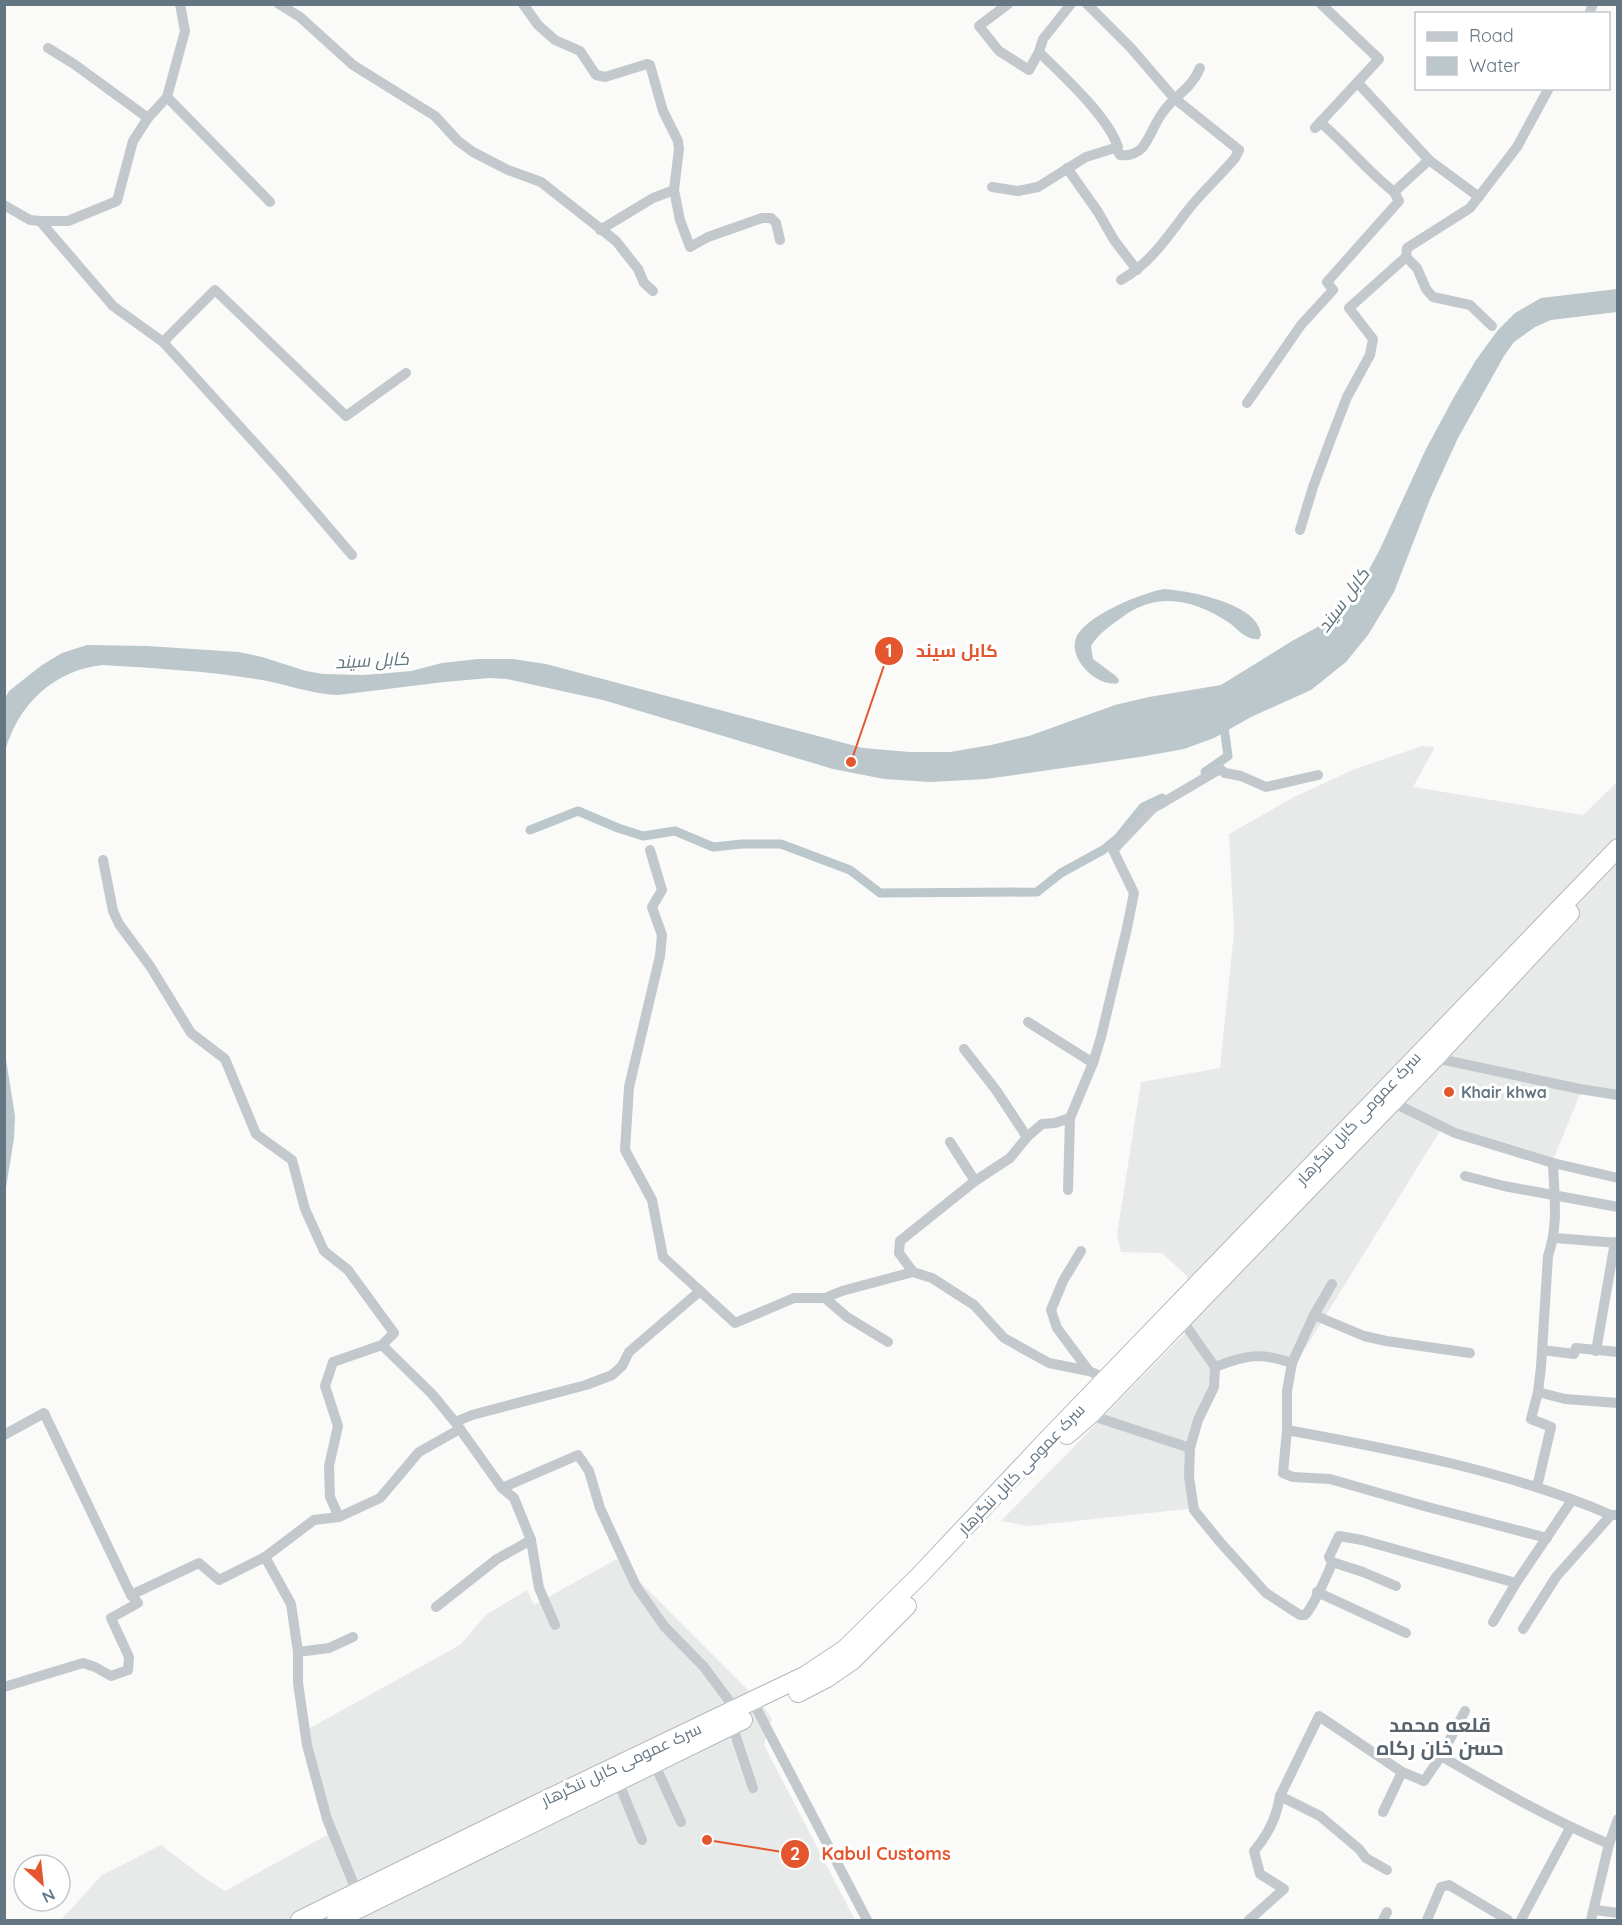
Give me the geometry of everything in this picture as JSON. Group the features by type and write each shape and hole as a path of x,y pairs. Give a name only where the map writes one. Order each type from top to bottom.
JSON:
{"highway":[{"name":"سرک عمومی کابل ننگرهار","path":"756,1707 845,1649 920,1575 1617,848"},
{"name":"سرک عمومی کابل ننگرهار","path":"300,1920 734,1717 827,1678 854,1660 1061,1439 1090,1415 1182,1320 1435,1058 1617,864"},
{"name":"سرک عمومی کابل ننگرهار","path":"336,1920 654,1763 734,1717"}],"street":[{"path":"4,205 30,220 68,221 117,201 133,141 148,118 167,97 184,31 180,4"},
{"path":"279,4 300,17 353,65 435,116 458,141 473,152 508,170 541,182 616,241 638,269 644,283 653,291"},
{"path":"523,4 555,40 580,51 596,75 605,76 650,65 663,111 680,149 674,190 680,220 690,247 708,237 762,218 771,218 776,223 780,240"},
{"path":"1008,4 979,26 999,51 1029,70 1043,39 1071,4"},
{"path":"1087,4 1131,48 1174,98 1237,147 1238,153 1187,211 1173,233 1151,258 1121,280"},
{"path":"1247,403 1301,325 1333,290 1327,282 1399,201 1394,192 1367,169 1338,137 1317,125 1379,59 1321,4"},
{"path":"48,48 74,64 148,118"},
{"path":"1039,52 1106,124 1118,145 1116,148 1120,155 1133,154 1141,149 1161,113 1174,98 1188,88 1200,68"},
{"path":"1358,83 1429,160 1479,197"},
{"path":"1300,530 1313,487 1347,397 1370,355 1373,339 1349,308 1406,257 1407,248 1470,208 1517,147 1548,90"},
{"path":"167,97 270,202"},
{"path":"992,187 1018,191 1038,187 1086,157 1116,148"},
{"path":"1394,192 1429,160"},
{"path":"1067,168 1098,212 1114,240 1137,270"},
{"path":"600,230 653,198 674,190"},
{"path":"40,221 113,306 163,342 281,472 352,555"},
{"path":"1406,257 1417,268 1426,289 1433,297 1470,305 1492,326"},
{"path":"163,342 214,290 346,416 406,373"},
{"path":"1068,1190 1070,1118 1093,1063 1134,893 1113,850 1152,809 1220,769 1225,773 1241,776 1266,787 1318,775"},
{"path":"650,850 662,890 652,907 662,935 660,956 629,1087 625,1150 652,1200 663,1257 735,1323 794,1298 825,1298 842,1291 913,1272 932,1278 974,1305 1005,1338 1049,1363 1089,1371 1107,1379"},
{"path":"103,861 113,911 119,924 150,966 191,1033 225,1059 256,1134 292,1160 305,1209 324,1251 348,1270 394,1333 382,1345 333,1362 325,1386 338,1426 329,1466 330,1497 339,1517"},
{"path":"1028,1022 1093,1063"},
{"path":"964,1048 996,1090 1027,1137"},
{"path":"1435,1058 1617,1095"},
{"path":"1392,1102 1455,1133 1553,1163 1617,1179"},
{"path":"913,1272 899,1252 900,1241 975,1181 1010,1158 1027,1137 1042,1124 1070,1118"},
{"path":"950,1142 975,1181"},
{"path":"1537,1487 1551,1427 1531,1419 1538,1392 1548,1256 1555,1238 1553,1163"},
{"path":"1465,1176 1504,1186 1617,1207"},
{"path":"1555,1238 1616,1243 1596,1351"},
{"path":"1081,1251 1063,1281 1051,1310 1058,1328 1089,1371"},
{"path":"1332,1284 1314,1315 1292,1363 1287,1391 1287,1430 1283,1473 1293,1477 1330,1479 1547,1538"},
{"path":"131,1595 199,1563 219,1580 265,1557 314,1520 339,1517 380,1498 419,1452 472,1415 586,1385 612,1375 622,1366 629,1352 700,1292"},
{"path":"825,1298 848,1317 888,1342"},
{"path":"1314,1315 1364,1336 1470,1353"},
{"path":"1182,1320 1215,1367 1214,1387 1198,1420 1191,1448 1189,1477 1194,1510 1266,1593 1300,1614 1305,1615 1310,1610 1332,1562"},
{"path":"382,1345 432,1394 502,1488 514,1497 531,1540 539,1588 555,1625"},
{"path":"1542,1350 1574,1354 1576,1348 1617,1352"},
{"path":"1215,1367 1247,1355 1278,1358 1292,1363"},
{"path":"1538,1392 1565,1399 1617,1403"},
{"path":"4,1435 44,1413 131,1595 138,1603 111,1618 129,1657 128,1670 111,1676 82,1663 4,1687"},
{"path":"1090,1415 1191,1448"},
{"path":"1287,1430 1380,1447 1537,1487 1614,1515 1556,1578 1523,1629"},
{"path":"502,1488 578,1455 589,1472 600,1508 636,1586 664,1626 704,1667 734,1717 753,1788"},
{"path":"1493,1622 1516,1583 1572,1500"},
{"path":"1396,1586 1332,1562 1329,1557 1339,1536 1362,1540 1516,1583"},
{"path":"436,1606 497,1559 531,1540"},
{"path":"265,1557 291,1604 298,1652 298,1683 307,1745 327,1819 357,1892"},
{"path":"1317,1592 1406,1633"},
{"path":"298,1652 329,1648 353,1637"},
{"path":"756,1707 867,1920"},
{"path":"1249,1920 1284,1889 1260,1874 1254,1851 1265,1839 1278,1809 1280,1796 1318,1716 1402,1772 1424,1781 1441,1756 1465,1711"},
{"path":"1441,1756 1570,1828 1609,1844"},
{"path":"654,1763 681,1822"},
{"path":"1383,1812 1402,1772"},
{"path":"618,1781 642,1840"},
{"path":"1280,1796 1320,1816 1359,1849 1366,1858 1388,1870"},
{"path":"1617,1819 1593,1915 1617,1913"},
{"path":"1521,1920 1570,1828"},
{"path":"1427,1920 1444,1884 1508,1920"}],"shaded area":[{"path":"1422,746 1435,747 1413,787 1583,815 1617,782 1617,1094 1583,1087 1553,1160 1440,1131 1298,1360 1246,1353 1217,1368 1191,1448 1196,1508 1029,1526 1001,1521 1189,1329 1187,1276 1162,1253 1121,1252 1117,1235 1141,1082 1220,1068 1234,932 1229,834 1294,797 1355,769"},
{"path":"617,1559 760,1702 772,1719 764,1745 855,1920 61,1920 67,1913 72,1913 72,1908 102,1875 161,1845 225,1891 327,1835 308,1729 460,1645 486,1615 527,1590 534,1605"}],"water":[{"path":"1617,289 1617,312 1551,320 1535,327 1514,342 1458,438 1430,499 1394,592 1368,635 1346,662 1311,690 1251,717 1214,738 1184,749 986,779 930,782 884,779 833,769 603,700 507,679 490,678 444,682 338,695 317,693 237,676 103,665 69,674 40,693 18,719 5,752 5,698 9,691 42,665 62,653 87,645 239,652 323,674 389,673 411,671 442,663 478,659 513,659 546,664 863,748 910,752 950,752 991,745 1029,736 1115,705 1221,685 1292,641 1347,611 1454,397 1476,360 1498,330 1515,313 1541,298"},
{"path":"1164,589 1205,596 1236,607 1249,615 1257,624 1261,635 1259,639 1246,636 1228,622 1201,608 1174,601 1161,601 1134,609 1101,634 1091,646 1093,659 1116,676 1118,683 1101,681 1085,669 1075,652 1078,634 1084,626 1117,606"},
{"path":"4,1047 15,1116 14,1138 5,1194"}],"waterway":[{"path":"1205,772 1228,756 1223,720"},
{"path":"530,830 578,811 643,836 675,831 713,847 781,844 850,870 880,893 1037,892 1061,873 1103,850 1118,838 1143,807 1162,798"}],"place":[{"name":"کابل سيند","path":"851,762"},
{"name":"Khair khwa","path":"1449,1092"},
{"name":"Kabul Customs","path":"707,1840"}],"district":[{"name":"قلعه محمد حسن خان رکاه","path":"1440,1736"}]}
